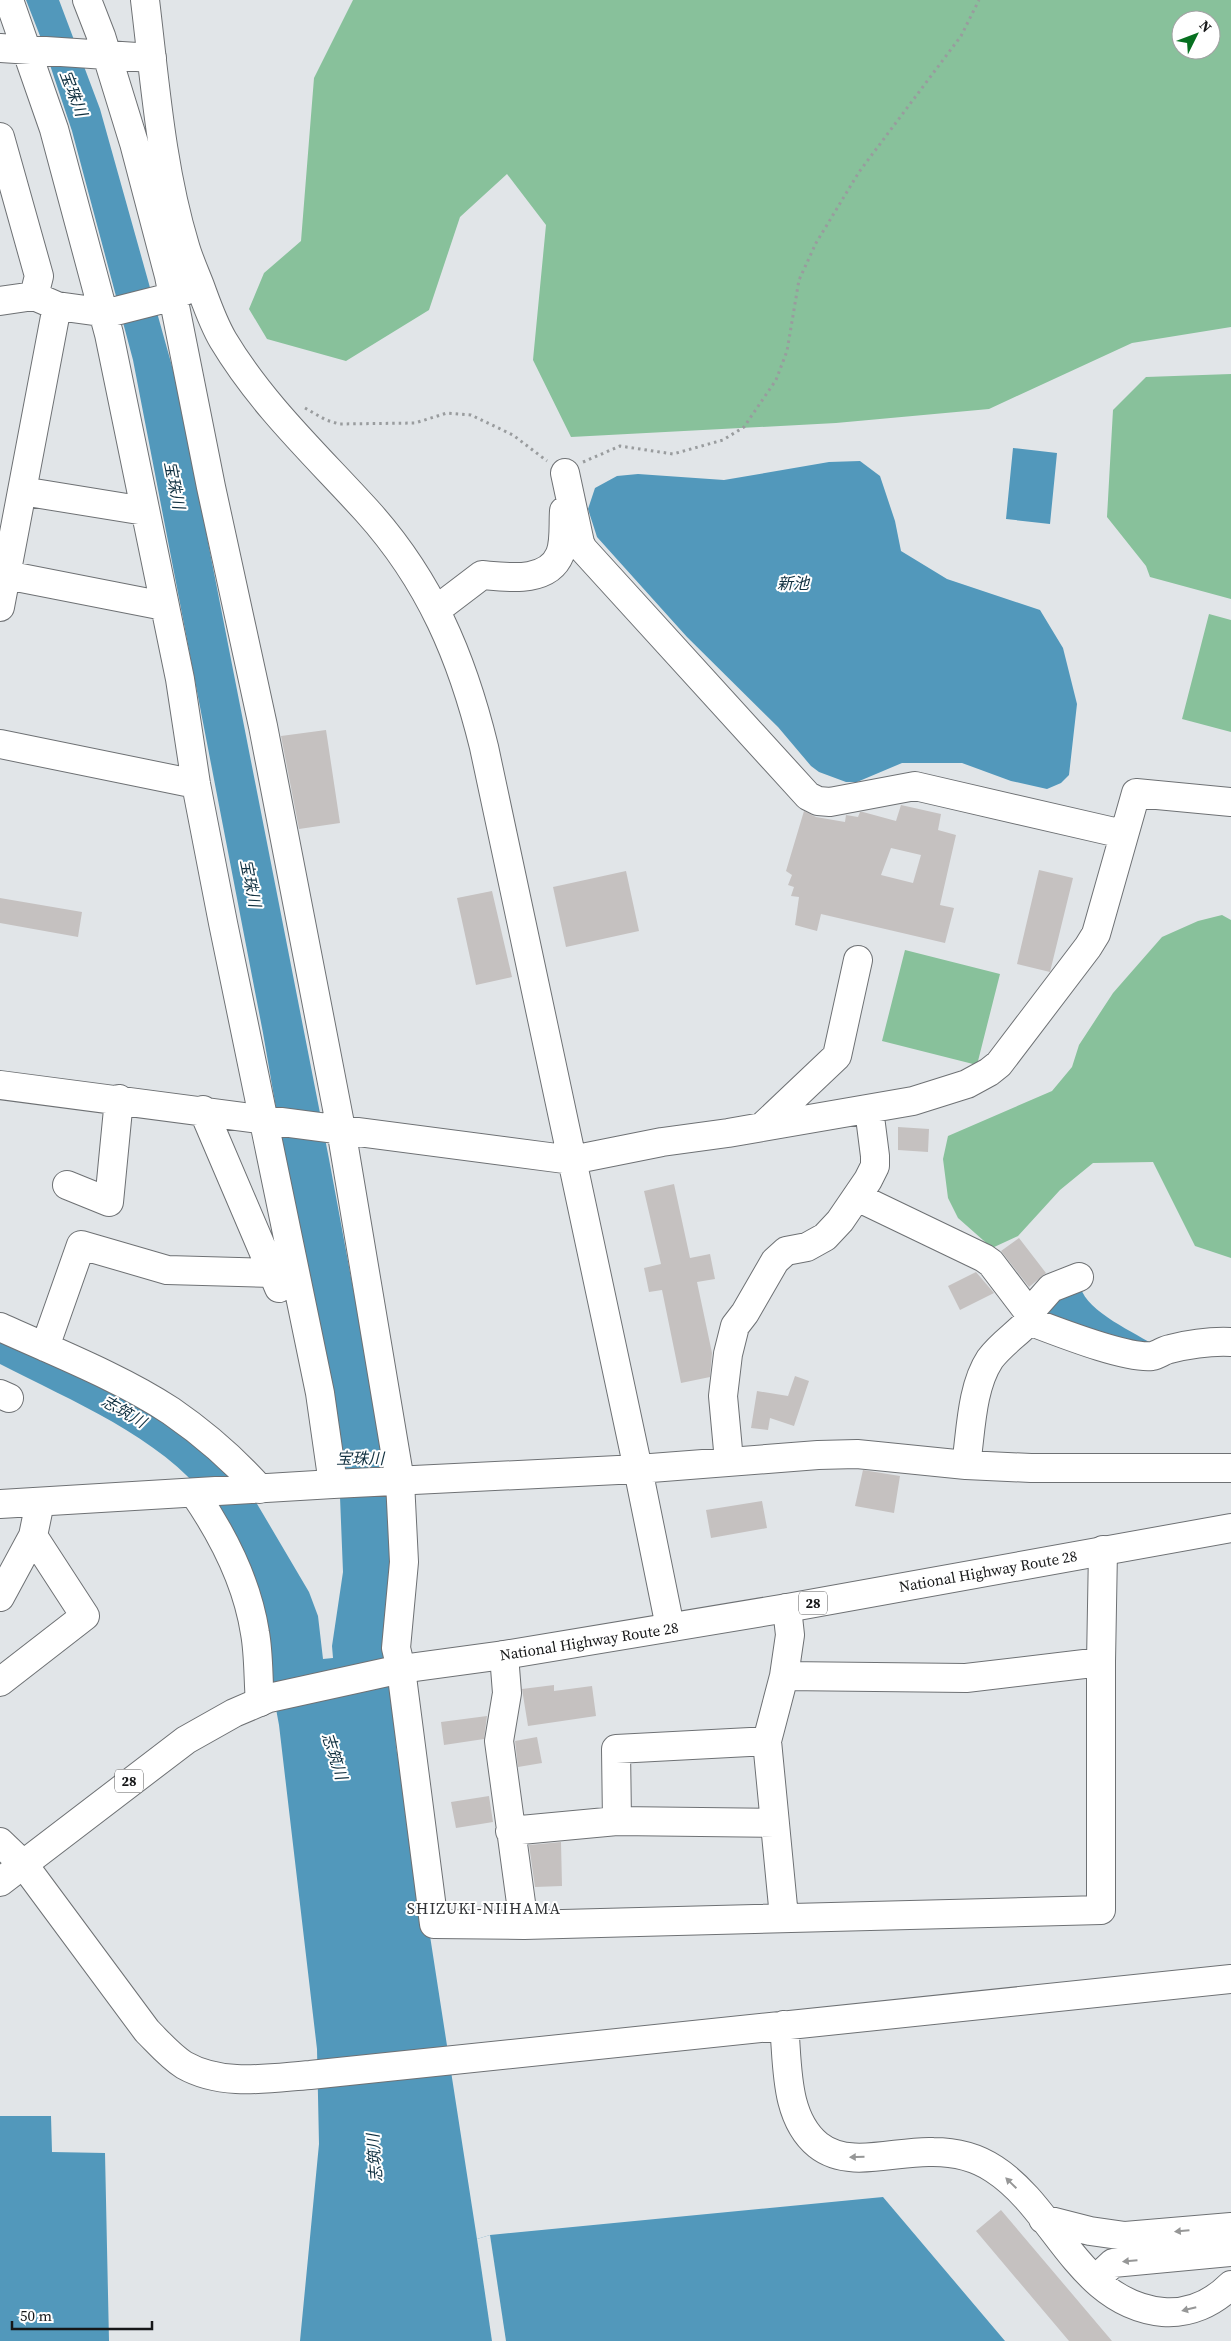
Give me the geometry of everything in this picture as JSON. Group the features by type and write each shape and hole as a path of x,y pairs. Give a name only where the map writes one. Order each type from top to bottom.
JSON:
{"main road":[{"path":"9,0 19,50 54,129 105,313 180,679 196,784 268,1120 305,1326 320,1394 333,1484"},
{"path":"87,0 100,55 154,214 170,297 263,726 338,1129 397,1481 404,1562 396,1648 397,1670 434,1924 524,1925 1101,1910 1100,1662 1103,1550"},
{"path":"145,0 165,156 174,200 185,247 219,332 257,392 368,512 411,569 436,610 465,677 482,739 670,1627"},
{"path":"19,50 152,58"},
{"path":"0,137 45,301 22,491 0,607"},
{"path":"0,301 45,301 105,313 170,297 199,285"},
{"path":"436,610 482,575 528,577 547,569 555,563 560,555 563,544 565,474"},
{"path":"565,474 580,543 583,549 808,796 818,801 830,802 915,786 1123,834"},
{"path":"22,491 145,512"},
{"path":"6,575 164,606"},
{"path":"0,744 196,784"},
{"path":"0,1085 203,1110 572,1160 662,1142 913,1101 967,1084 999,1064 1096,934 1123,834 1136,794 1231,802"},
{"path":"762,1127 837,1056 858,960"},
{"path":"67,1185 110,1202 119,1099"},
{"path":"729,1461 723,1396 728,1354 735,1326 781,1254 807,1247 826,1237 840,1221 868,1180 875,1166 875,1145 869,1109"},
{"path":"203,1110 295,1325 305,1326"},
{"path":"857,1197 984,1258 991,1264 1029,1317 1128,1353 1152,1356 1188,1345 1215,1341 1231,1342"},
{"path":"45,1347 81,1245 167,1270 273,1273"},
{"path":"966,1465 976,1400 982,1375 990,1360 1029,1317 1051,1288 1079,1277"},
{"path":"0,1327 142,1394 172,1411 208,1439 257,1489"},
{"path":"0,1504 333,1484 638,1469 729,1461 857,1454 966,1465 1040,1468 1231,1468"},
{"path":"197,1493 228,1548 242,1585 255,1632 264,1700"},
{"path":"0,1597 33,1536 40,1502"},
{"name":"National Highway Route 28","path":"0,1882 131,1780 186,1740 264,1700 397,1670 504,1655 787,1608 1231,1528"},
{"path":"0,1682 85,1616 33,1536"},
{"path":"784,1917 767,1741 784,1676 790,1635 787,1608"},
{"path":"504,1655 507,1693 499,1741 524,1925"},
{"path":"784,1676 966,1678 1100,1662"},
{"path":"618,1821 616,1750 767,1741"},
{"path":"510,1831 618,1821 774,1823"},
{"path":"0,1842 24,1865 147,2031 168,2053 184,2065 202,2073 240,2080 310,2075 1231,1980"},
{"path":"784,2025 793,2106 807,2134 819,2146 837,2154 855,2157 932,2152 963,2156 978,2161 1003,2175 1082,2267 1123,2302 1141,2308 1173,2313 1191,2310 1204,2305 1218,2297 1231,2285"},
{"path":"1043,2220 1090,2231 1125,2236 1231,2227"},
{"path":"1096,2279 1113,2263 1231,2252"},
{"path":"1096,2279 1128,2280 1231,2270"}],"path":[{"path":"298,401 305,408 326,420 339,424 415,423 447,413 471,415 513,435 565,474 577,464 620,446 673,454 723,440 744,427 776,380 787,351 799,280 816,243 859,172 961,36 979,0"}],"green space":[{"path":"353,0 1231,0 1231,327 1132,343 989,409 836,423 571,437 533,360 546,225 507,174 460,217 429,310 346,361 267,339 249,309 264,273 301,241 314,78"},
{"path":"1231,374 1231,599 1150,577 1146,566 1107,517 1113,410 1146,377"},
{"path":"1209,614 1231,620 1231,732 1182,719"},
{"path":"1222,915 1231,920 1231,1258 1195,1246 1153,1162 1093,1163 1060,1190 1018,1236 992,1248 958,1218 948,1198 943,1159 948,1136 1052,1091 1072,1067 1079,1045 1113,993 1162,937 1198,921"},
{"path":"905,950 1000,974 977,1065 882,1041"}],"water":[{"path":"26,0 59,0 100,109 177,384 329,1159 391,1493 391,1646 396,1747 428,1923 477,2239 490,2235 883,2197 1005,2341 300,2341 319,2144 317,2049 279,1725 269,1671 210,1501 166,1457 140,1439 85,1407 0,1364 0,1332 155,1407 253,1497 309,1592 318,1616 323,1659 333,1658 332,1646 343,1572 339,1472 263,1033 133,360 72,131 42,41"},
{"path":"1013,448 1057,453 1050,524 1006,519"},
{"name":"新池","path":"860,461 880,476 895,521 901,551 947,579 1040,610 1063,648 1077,704 1069,775 1061,783 1047,789 1011,781 962,763 902,763 857,782 846,782 819,772 811,766 778,727 687,637 597,537 588,509 595,488 617,476 638,474 724,480 829,462"},
{"path":"1081,1288 1085,1297 1102,1313 1156,1346 1152,1349 1045,1318 1046,1300"},
{"path":"0,2116 51,2116 52,2152 105,2153 109,2341 0,2341"}],"pier":[{"path":"490,2235 506,2341 492,2341 477,2239"}],"building":[{"path":"326,730 340,823 299,829 281,736"},
{"path":"901,805 941,814 938,830 956,835 940,905 954,908 945,943 821,914 817,931 795,925 799,897 791,896 794,887 788,885 792,875 786,871 804,811 816,817 845,822 846,815 858,817 860,812 896,821","holes":["891,848 921,855 913,883 881,875"]},
{"path":"1039,870 1073,878 1050,972 1017,964"},
{"path":"626,871 639,931 566,947 553,887"},
{"path":"492,891 512,977 476,985 457,898"},
{"path":"0,898 82,912 78,937 0,923"},
{"path":"898,1127 929,1129 928,1152 898,1150"},
{"path":"674,1184 690,1258 710,1254 715,1279 697,1282 712,1353 710,1377 681,1383 662,1290 649,1292 644,1268 661,1264 644,1191"},
{"path":"1019,1238 1046,1273 1029,1287 1001,1251"},
{"path":"976,1272 994,1293 960,1310 948,1286"},
{"path":"795,1376 809,1381 794,1426 770,1418 768,1430 751,1428 757,1391 788,1396"},
{"path":"863,1470 900,1476 894,1513 855,1506"},
{"path":"762,1501 767,1528 711,1538 706,1510"},
{"path":"554,1685 554,1691 592,1686 596,1716 528,1726 522,1689"},
{"path":"487,1716 484,1739 444,1745 441,1722"},
{"path":"537,1737 542,1763 518,1767 515,1741"},
{"path":"489,1796 493,1822 456,1828 451,1802"},
{"path":"561,1842 562,1886 535,1887 529,1845"},
{"path":"1001,2210 1112,2341 1069,2341 976,2231"}],"district":[{"name":"SHIZUKI-NIIHAMA","path":"484,1908"}],"water label":[{"name":"宝珠川","path":"74,93"},
{"name":"宝珠川","path":"175,485"},
{"name":"宝珠川","path":"251,883"},
{"name":"志筑川","path":"124,1411"},
{"name":"宝珠川","path":"360,1458"},
{"name":"志筑川","path":"335,1756"},
{"name":"志筑川","path":"374,2158"}]}
